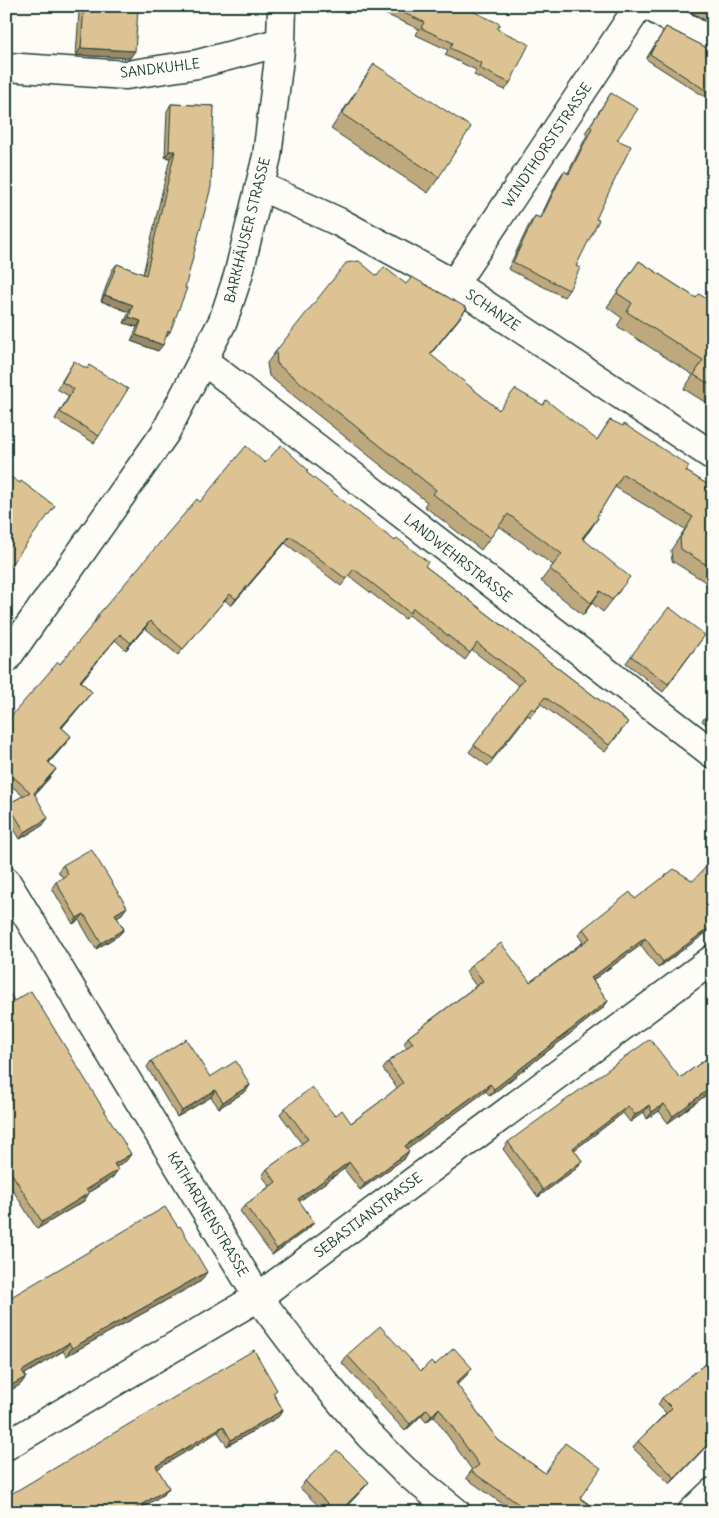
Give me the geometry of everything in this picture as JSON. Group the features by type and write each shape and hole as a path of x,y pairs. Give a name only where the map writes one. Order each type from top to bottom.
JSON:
{"street":[{"name":"BARKHÄUSER STRASSE","path":"6,659 164,433 204,361 223,322 238,276 266,156 281,42 282,6"},
{"name":"WINDTHORSTSTRASSE","path":"454,284 639,6"},
{"path":"649,6 713,43"},
{"name":"SANDKUHLE","path":"6,67 126,75 198,64 281,42"},
{"name":"SCHANZE","path":"260,186 339,222 454,284 713,456"},
{"name":"LANDWEHRSTRASSE","path":"204,361 713,754"},
{"name":"KATHARINENSTRASSE","path":"6,880 258,1296 307,1362 369,1435 404,1470 456,1512"},
{"name":"SEBASTIANSTRASSE","path":"6,1446 258,1296 713,959"},
{"path":"692,1512 713,1492"}],"building":[{"path":"84,6 138,9 135,51 81,48"},
{"path":"391,6 470,6 468,9 500,24 497,29 529,44 510,83 479,68 481,63 450,48 453,43 421,28 424,22"},
{"path":"693,6 713,6 713,17"},
{"path":"666,27 713,51 713,95 650,54"},
{"path":"374,64 471,127 439,177 342,114"},
{"path":"611,93 638,109 617,140 631,146 596,219 599,220 576,266 580,268 569,290 513,262 535,216 541,218 564,171 569,174 592,128 590,126"},
{"path":"171,104 214,106 211,187 185,288 187,288 163,345 136,335 141,321 129,317 133,305 105,295 117,264 146,275 175,151 169,151"},
{"path":"359,261 377,276 384,267 406,284 412,277 467,308 430,354 499,410 515,389 543,405 546,400 597,440 610,420 623,426 624,424 689,466 686,471 713,488 713,569 681,549 680,538 693,517 623,474 597,516 598,518 582,538 630,577 612,600 600,591 591,603 550,569 562,554 508,514 490,538 433,494 436,490 277,364 276,351 346,263"},
{"path":"639,261 696,298 699,294 713,303 713,386 694,375 703,360 627,312 632,303 617,293"},
{"path":"74,361 87,369 89,365 128,389 99,436 60,412 74,389 62,382"},
{"path":"281,445 308,470 306,472 395,541 397,538 428,562 425,566 628,722 609,745 545,697 535,710 532,708 492,759 474,745 524,679 477,643 470,653 413,608 410,613 354,569 346,579 290,536 236,599 230,594 183,649 150,621 131,643 120,634 80,681 92,692 61,727 71,736 48,762 56,769 34,793 48,818 25,832 8,804 30,792 6,770 6,722 58,662 60,664 100,616 98,615 197,499 200,502 246,446 265,463"},
{"path":"8,475 20,483 21,481 55,506 7,570 6,478"},
{"path":"669,607 705,635 668,684 631,656"},
{"path":"713,706 713,719 707,714"},
{"path":"91,849 127,907 115,914 124,929 101,943 84,914 77,918 56,882 68,874 63,865"},
{"path":"713,859 713,925 663,962 645,938 591,978 608,1001 494,1089 490,1084 405,1146 409,1151 365,1184 349,1162 298,1199 314,1222 277,1249 245,1205 276,1182 267,1169 308,1139 285,1108 312,1087 335,1116 342,1110 351,1123 403,1083 388,1062 413,1043 408,1037 483,981 471,965 501,943 530,982 590,938 583,929 630,892 635,899 674,869 693,881"},
{"path":"31,991 131,1154 114,1164 118,1170 86,1190 89,1193 42,1222 6,1164 6,997 11,995 14,1001"},
{"path":"186,1039 210,1077 236,1061 250,1085 223,1102 215,1090 182,1111 151,1061"},
{"path":"650,1039 680,1078 713,1054 713,1086 673,1116 664,1104 652,1112 649,1105 635,1115 628,1106 573,1148 582,1161 543,1190 508,1142"},
{"path":"165,1207 178,1227 180,1226 207,1272 72,1348 69,1343 22,1371 26,1377 6,1388 6,1300"},
{"path":"380,1326 421,1371 431,1361 435,1365 454,1348 472,1368 456,1383 498,1440 545,1473 565,1443 601,1468 580,1498 600,1512 530,1512 471,1471 479,1465 439,1408 432,1415 427,1409 410,1424 347,1355"},
{"path":"254,1350 277,1390 273,1393 283,1410 231,1440 223,1426 156,1466 169,1488 129,1512 6,1512 6,1497"},
{"path":"713,1358 713,1435 705,1441 708,1444 675,1478 638,1441 672,1408 662,1398"},
{"path":"337,1450 369,1482 339,1512 336,1512 305,1481"}]}
